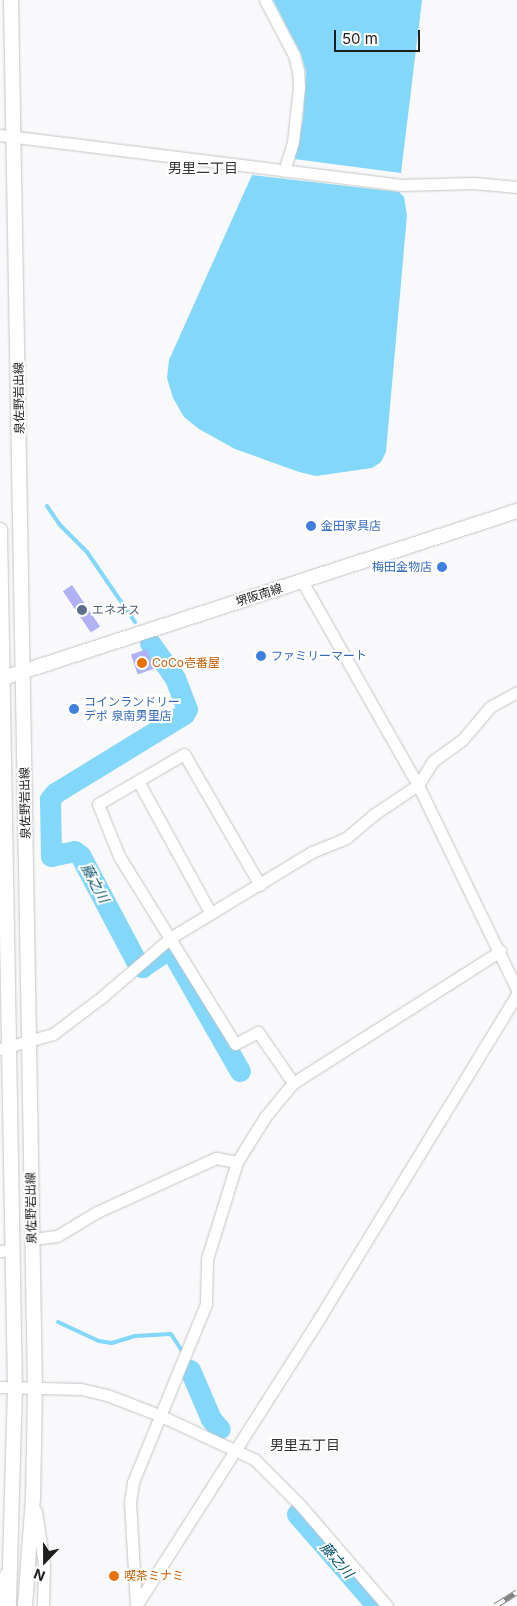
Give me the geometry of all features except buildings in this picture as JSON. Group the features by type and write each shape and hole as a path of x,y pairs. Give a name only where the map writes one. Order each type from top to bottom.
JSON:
{"main road":[{"name":"泉佐野岩出線","path":"11,0 7,136 24,670 28,1041 35,1387 34,1497 25,1606"},
{"name":"堺阪南線","path":"1,679 517,511"},
{"name":"泉佐野岩出線","path":"0,530 6,1250 15,1386 13,1517 8,1606"}],"street":[{"path":"264,0 294,55 298,71 299,87 293,142 284,171"},
{"path":"7,136 400,185 474,183 517,187"},
{"path":"302,581 418,785 500,951 517,990"},
{"path":"5,1048 53,1034 102,997 138,963 170,938 210,912 260,885 312,852 346,838 373,815 418,785 433,761 464,739 490,707 517,692"},
{"path":"260,885 184,754 98,804 118,856 235,1044 258,1032 293,1083"},
{"path":"138,781 210,912"},
{"path":"136,1606 130,1502 138,1463 206,1304 207,1259 237,1162 265,1117 293,1083 500,951"},
{"path":"136,1606 234,1448 320,1317 517,994"},
{"path":"32,1239 57,1236 97,1212 216,1158 237,1162"},
{"path":"0,1387 81,1389 107,1395 159,1414 254,1459 302,1506 387,1606"},
{"path":"34,1497 44,1566 43,1606"},
{"path":"0,1606 13,1517"}],"water":[{"path":"273,0 422,0 401,173 294,159 303,119 306,72 301,54"},
{"path":"252,175 399,192 404,197 407,215 386,452 381,462 372,468 316,476 299,472 235,449 199,429 184,417 173,398 167,378 169,360"}],"waterway":[{"name":"藤之川","path":"47,506 59,524 87,552 135,622"},
{"name":"藤之川","path":"150,643 175,678 187,709 184,714 55,793 50,799 51,856 74,851 80,855 135,959 142,967 167,950 172,952 240,1071"},
{"path":"58,1322 99,1341 112,1343 135,1336 171,1334 182,1351"},
{"name":"藤之川","path":"190,1370 211,1419 220,1429"},
{"name":"藤之川","path":"297,1514 377,1606"}],"railway":[{"path":"495,1606 517,1592"}],"place":[{"name":"金田家具店","path":"311,526"},
{"name":"梅田金物店","path":"442,567"},
{"name":"エネオス","path":"82,610"},
{"name":"ファミリーマート","path":"261,656"},
{"name":"CoCo壱番屋","path":"142,663"},
{"name":"コインランドリー デポ 泉南男里店","path":"74,709"},
{"name":"喫茶ミナミ","path":"114,1576"}],"district":[{"name":"男里二丁目","path":"203,168"},
{"name":"男里五丁目","path":"305,1445"}]}
